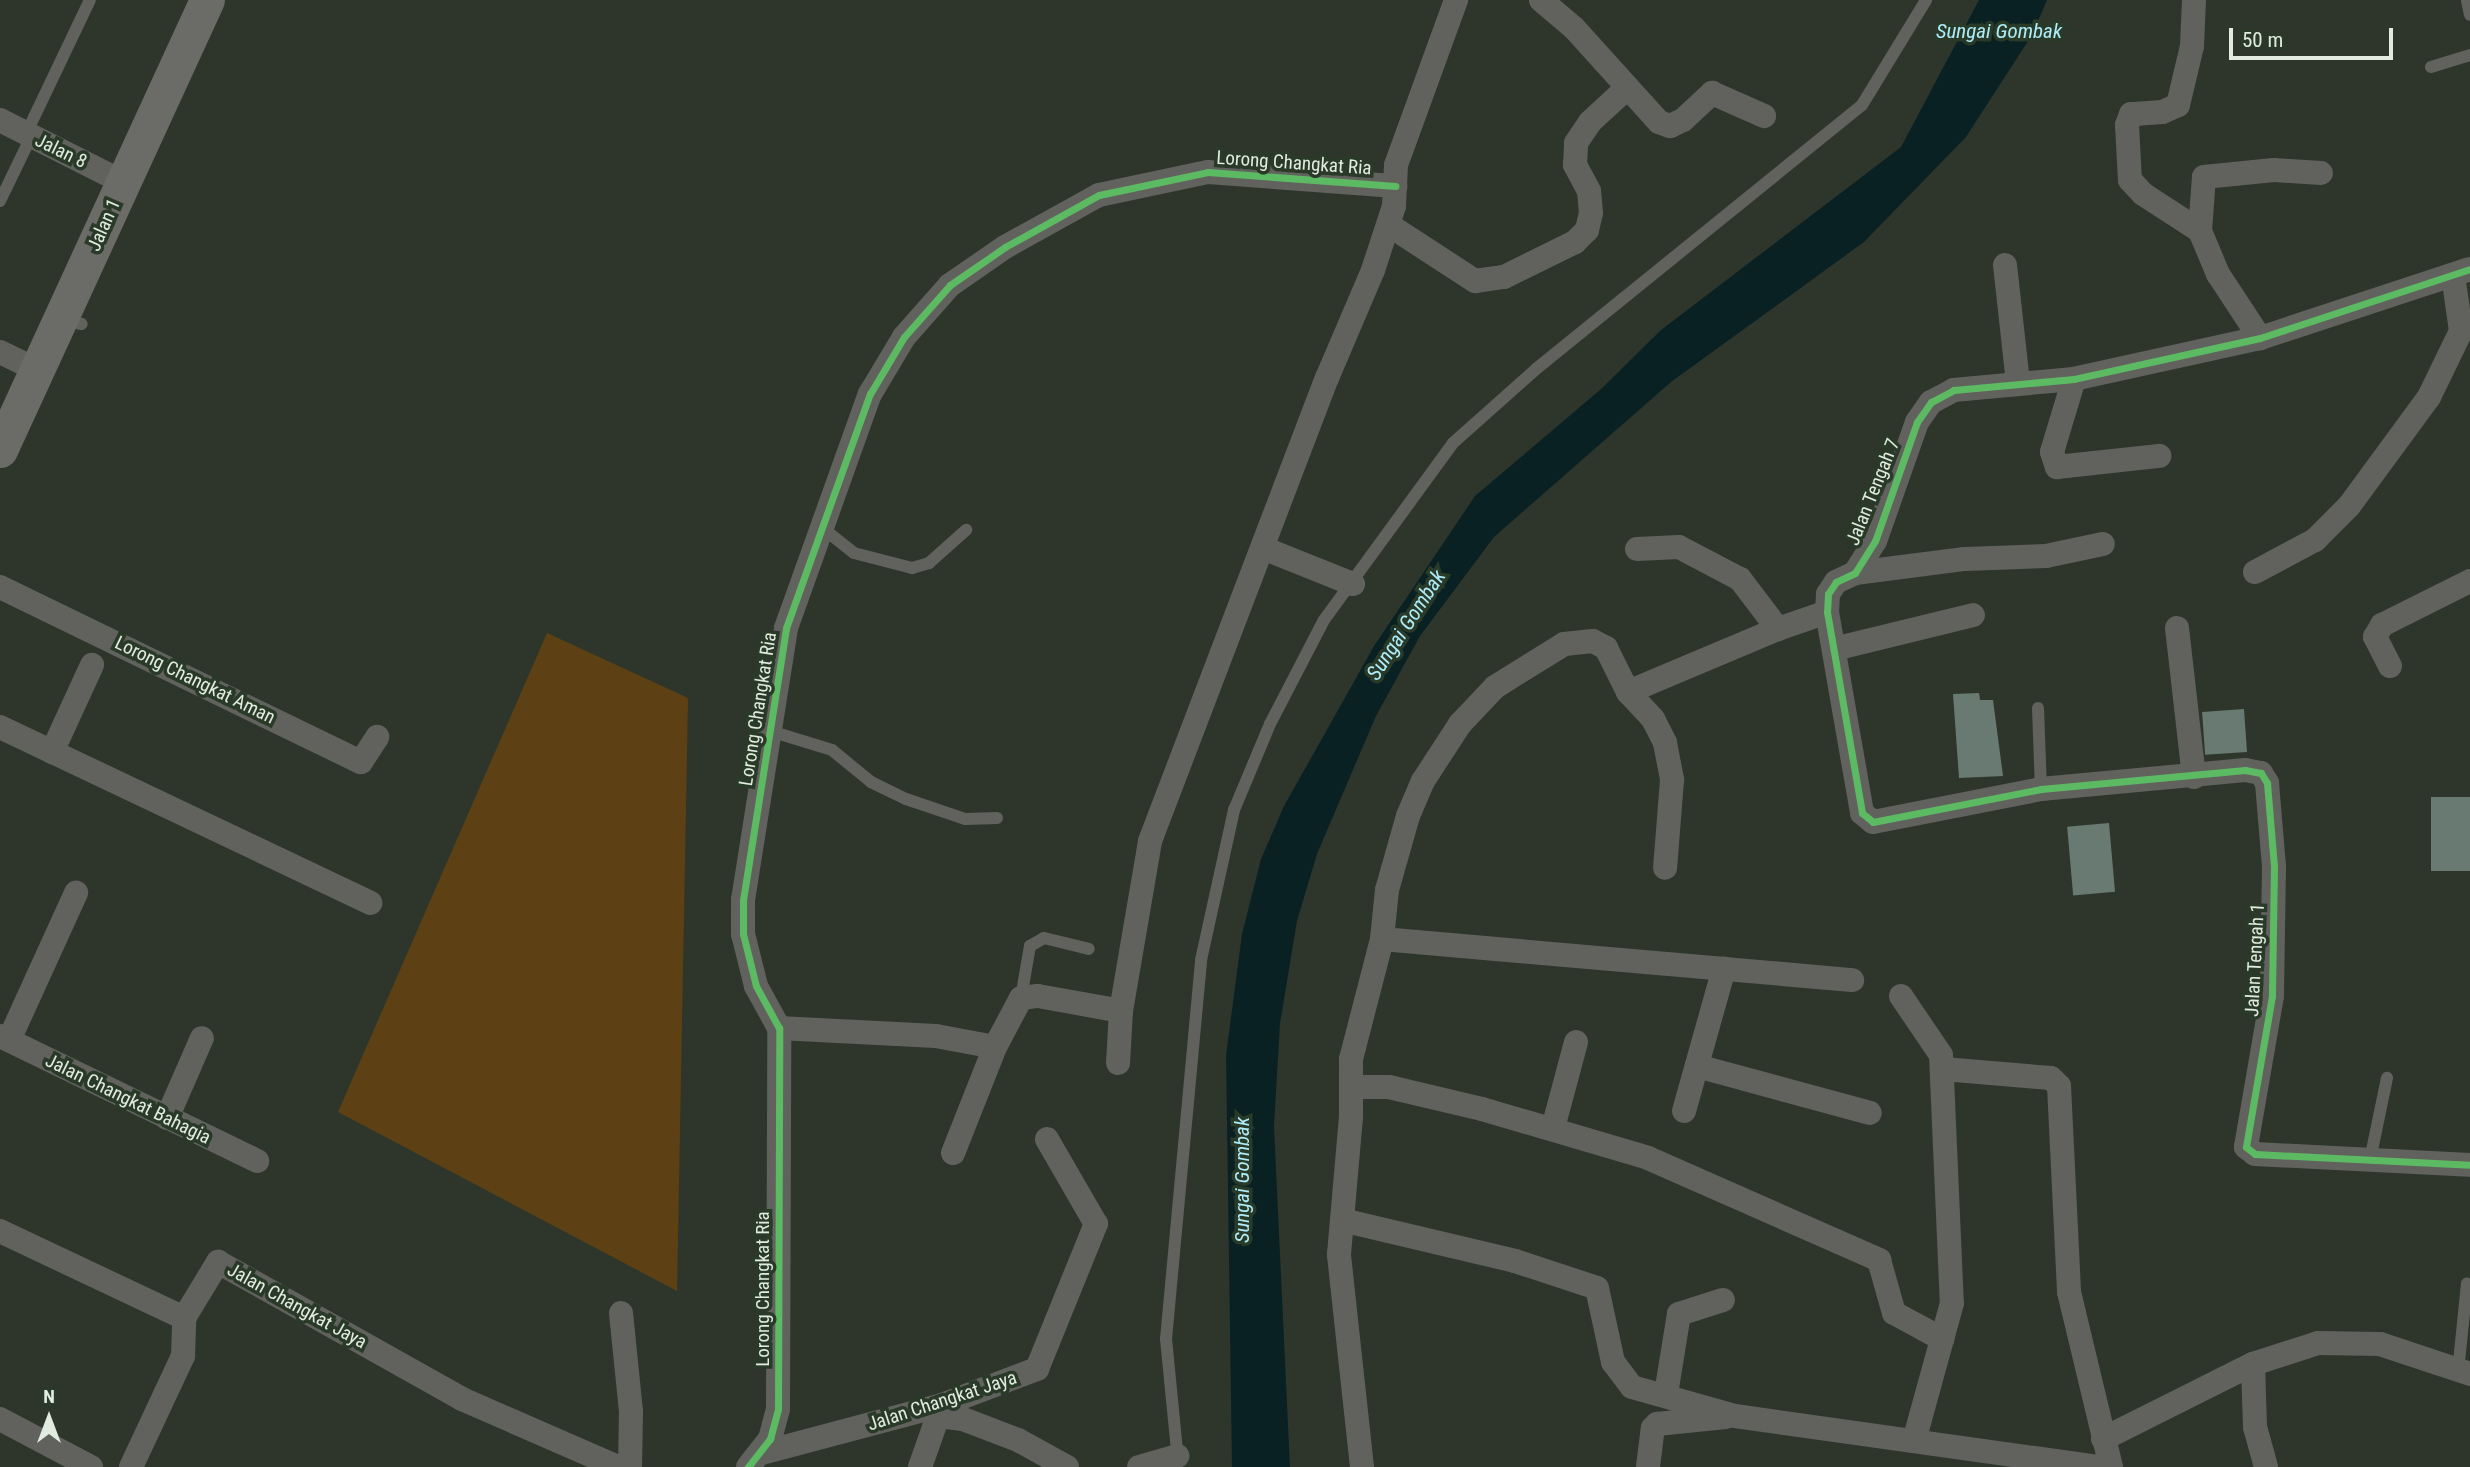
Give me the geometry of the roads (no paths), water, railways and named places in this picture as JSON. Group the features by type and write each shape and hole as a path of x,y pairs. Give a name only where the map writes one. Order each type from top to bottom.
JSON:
{"street":[{"name":"Jalan 1","path":"0,450 37,370 72,322 123,181 207,0"},
{"path":"1118,1063 1121,1011 1150,841 1389,225 1396,165 1455,0"},
{"path":"1541,0 1659,122 1670,126 1712,93 1764,116"},
{"path":"2194,0 2192,46 2178,105 2162,112 2131,114 2127,162 2130,180 2143,194 2200,231"},
{"path":"1389,225 1475,281 1504,277 1575,242 1587,230 1591,212 1588,191 1575,165 1576,143 1590,122 1627,88"},
{"name":"Jalan 8","path":"0,120 123,181"},
{"path":"2260,338 2218,274 2200,231 2204,177 2274,170 2321,173"},
{"name":"Lorong Changkat Ria","path":"755,1460 778,1409 779,1028 756,986 743,934 748,861 786,628 858,420 904,337 950,285 1058,215 1099,195 1208,172 1395,186"},
{"path":"2005,265 2018,382"},
{"path":"2255,572 2315,540 2341,514 2429,397 2461,331 2461,272"},
{"name":"Jalan Tengah 7","path":"2261,773 2245,770 2194,777 2041,789 1872,822 1862,813 1828,612 1828,594 1836,582 1855,573 1875,541 1917,422 1931,402 1954,390 2018,382 2074,379 2260,338 2461,272"},
{"path":"0,352 37,370"},
{"path":"2074,379 2052,452 2057,467 2159,456"},
{"path":"1855,573 1965,559 2046,556 2103,544"},
{"path":"1637,549 1679,547 1740,579 1778,629"},
{"path":"1263,548 1353,584"},
{"path":"2390,666 2375,636 2382,625 2470,581"},
{"name":"Lorong Changkat Aman","path":"0,587 361,762 377,737"},
{"path":"1628,692 1778,629 1828,612"},
{"path":"1834,649 1973,615"},
{"path":"2177,628 2194,777"},
{"path":"1362,1467 1339,1254 1351,1087 1361,1007 1381,939 1387,890 1408,816 1423,780 1460,724 1495,687 1564,644 1592,641 1606,648 1628,692 1653,719 1665,743 1672,780 1665,868"},
{"path":"52,752 92,665"},
{"path":"0,727 370,903"},
{"name":"Jalan Tengah 1","path":"2261,773 2267,783 2274,866 2272,996 2246,1147 2255,1154 2370,1160"},
{"path":"4,1038 76,893"},
{"path":"1381,939 1852,980"},
{"path":"1684,1111 1724,969"},
{"path":"953,1153 995,1047 1021,998 1038,996 1121,1011"},
{"path":"1901,996 1936,1042 1943,1069 1952,1303 1914,1441"},
{"path":"779,1028 936,1036 995,1047"},
{"name":"Jalan Changkat Bahagia","path":"4,1038 257,1161"},
{"path":"167,1118 202,1038"},
{"path":"1553,1128 1576,1042"},
{"path":"1697,1066 1870,1113"},
{"path":"1943,1069 2051,1078 2059,1086 2068,1292 2111,1467"},
{"path":"1351,1087 1389,1087 1553,1128 1647,1158 1879,1260 1894,1314 1942,1339"},
{"name":"Jalan Changkat Jaya","path":"755,1460 940,1410 1037,1368 1096,1224 1047,1139"},
{"path":"2370,1160 2468,1158"},
{"path":"1342,1220 1515,1261 1597,1288 1613,1362 1632,1387 1666,1394 1735,1416 2099,1467"},
{"path":"0,1231 184,1318 183,1356 131,1467"},
{"name":"Jalan Changkat Jaya","path":"184,1318 218,1262 462,1399 618,1467"},
{"path":"1666,1394 1679,1314 1723,1300"},
{"path":"621,1313 631,1411 630,1467"},
{"path":"2103,1439 2253,1364 2318,1343 2380,1345 2464,1373"},
{"path":"2253,1364 2255,1427 2266,1467"},
{"path":"920,1467 940,1410 1018,1440 1067,1467"},
{"path":"1648,1467 1653,1428 1657,1424 1735,1416"},
{"path":"0,1419 91,1467"},
{"path":"1139,1467 1178,1462"}],"lane":[{"path":"0,201 90,0"},
{"path":"1178,1462 1166,1339 1201,960 1234,810 1294,678 1324,621 1453,443 1536,369 1862,105 1926,0"},
{"path":"2467,0 2470,15"},
{"path":"2431,67 2470,55"},
{"path":"820,526 854,553 912,568 929,563 966,530"},
{"path":"2038,708 2041,789"},
{"path":"770,731 832,750 871,782 905,799 965,819 998,818"},
{"path":"1021,998 1030,946 1044,938 1090,948"},
{"path":"2370,1160 2387,1078"},
{"path":"2464,1373 2467,1283"}],"water":[{"name":"Sungai Gombak","path":"1979,0 2047,0 2032,35 1966,137 1864,242 1671,382 1494,537 1420,636 1376,716 1317,854 1297,921 1280,1024 1274,1126 1290,1467 1232,1467 1226,1055 1242,934 1261,859 1284,806 1374,646 1475,496 1601,389 1661,330 1901,147"}]}
